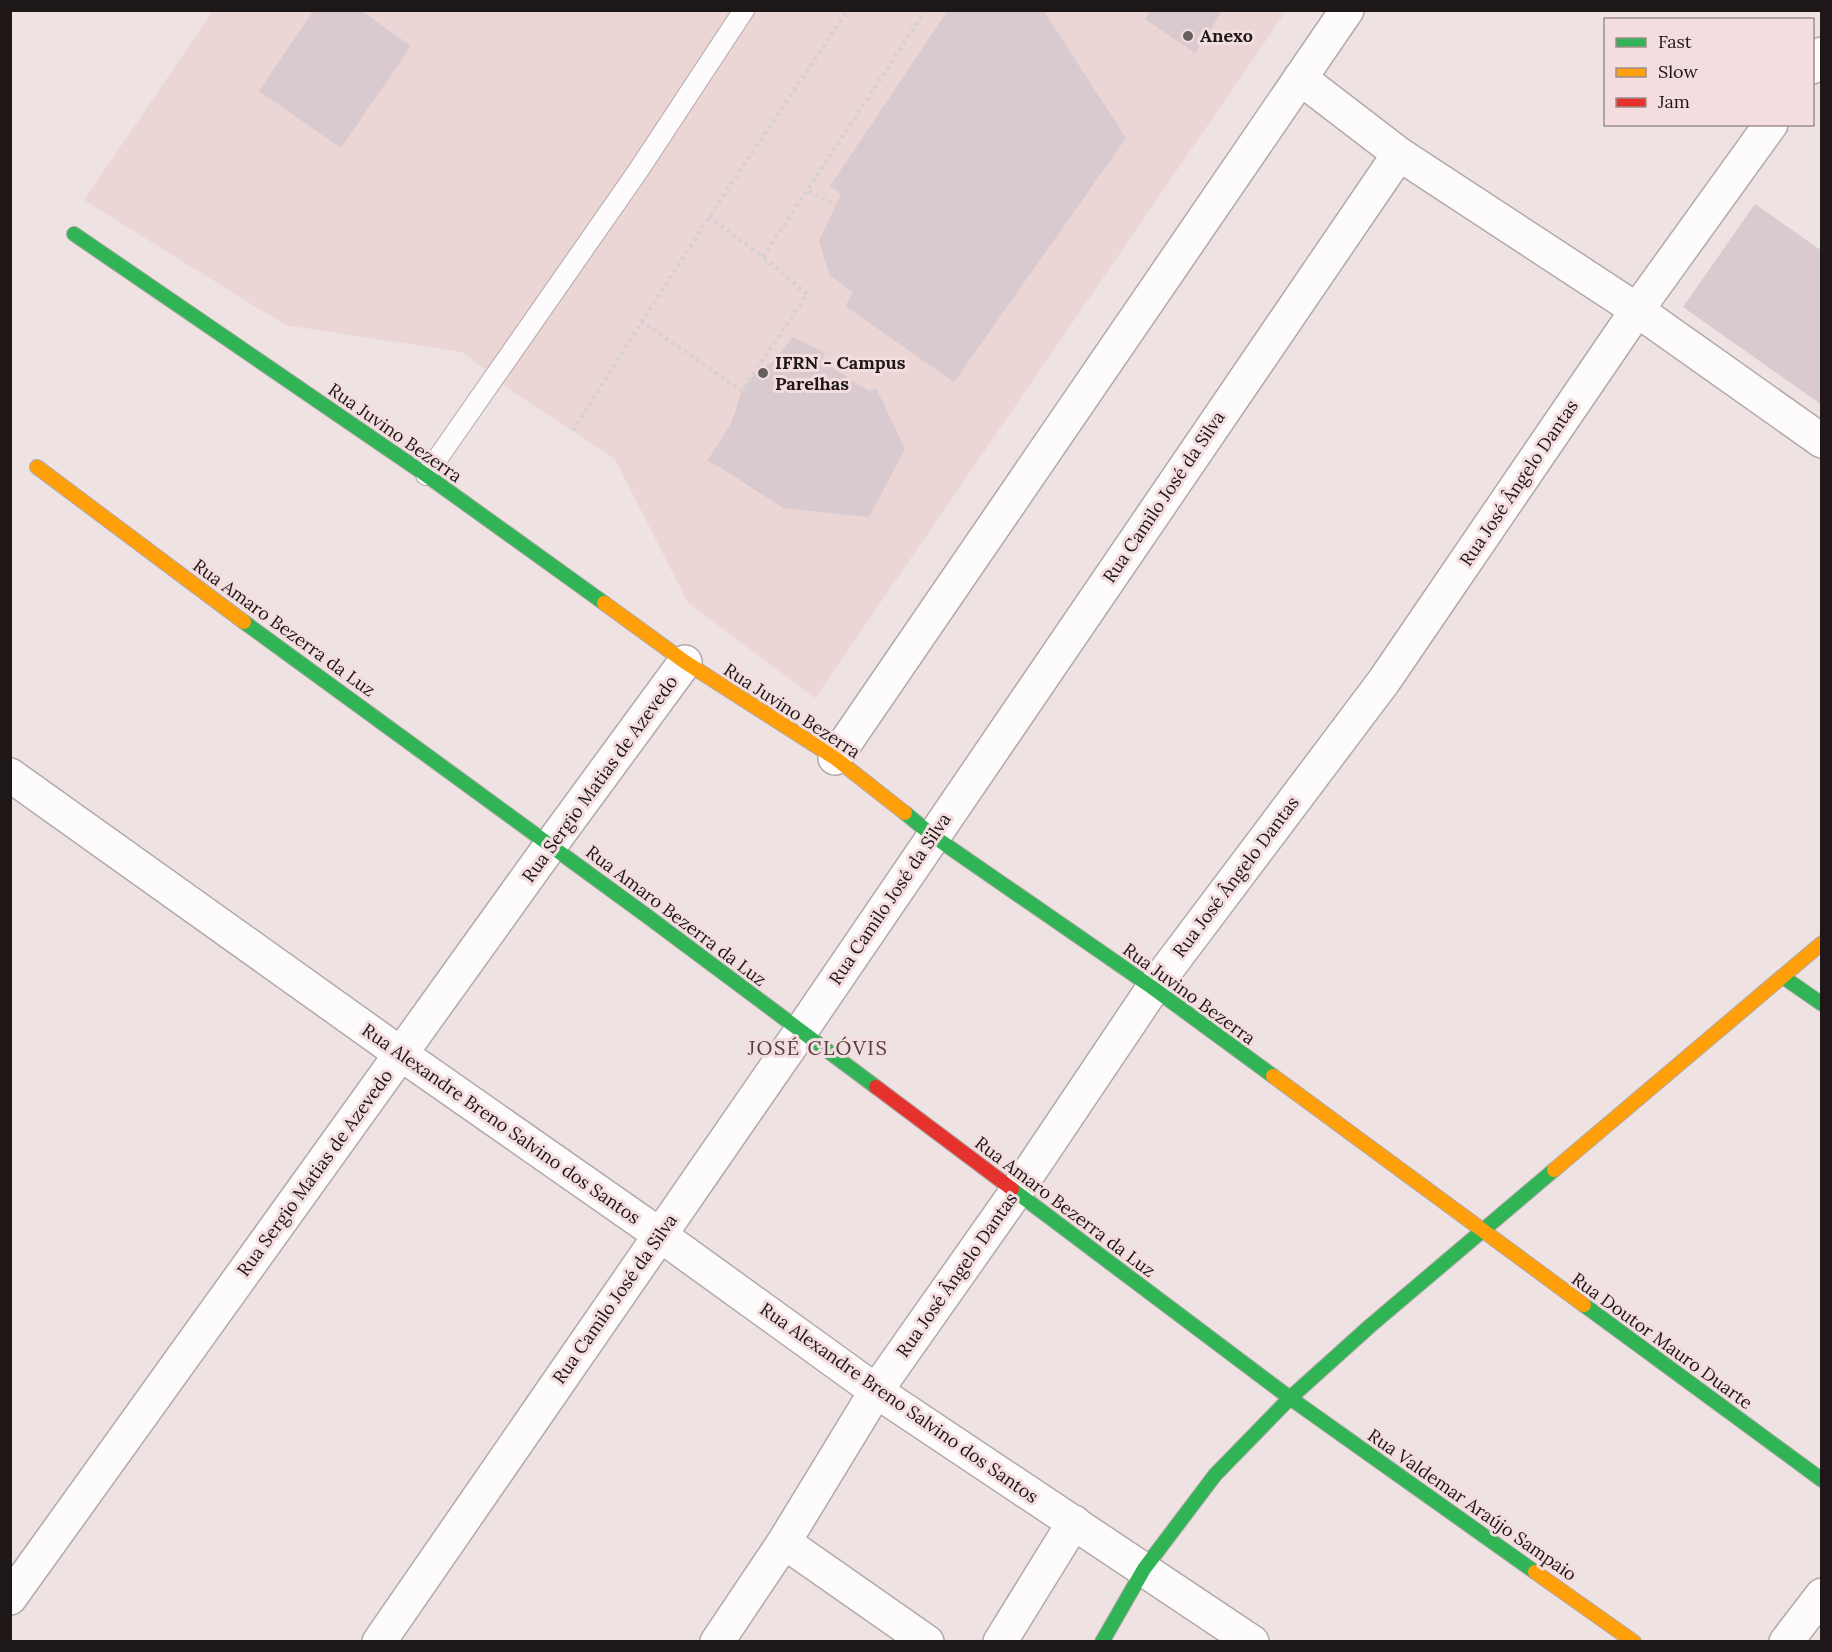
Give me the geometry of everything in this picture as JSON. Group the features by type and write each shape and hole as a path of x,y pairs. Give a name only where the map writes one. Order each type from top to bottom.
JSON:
{"street":[{"path":"835,758 1347,10"},
{"path":"1300,78 1399,154 1637,310 1821,441"},
{"name":"Rua José Ângelo Dantas","path":"717,1641 784,1542 876,1391 1016,1192 1153,988 1383,681 1637,310 1770,126"},
{"name":"Rua Camilo José da Silva","path":"379,1641 801,1031 1399,154"},
{"name":"Rua Juvino Bezerra","path":"74,234 426,475 685,662 835,758 933,836 1153,988 1482,1231"},
{"name":"Rua Amaro Bezerra da Luz","path":"37,467 238,618 801,1031 1290,1398"},
{"name":"Rua Sergio Matias de Azevedo","path":"10,1598 550,846 685,662"},
{"name":"Rua Alexandre Breno Salvino dos Santos","path":"10,775 401,1054 660,1235 876,1391 1252,1641"},
{"path":"1102,1641 1144,1569 1215,1475 1290,1398 1482,1231 1821,943"},
{"path":"1783,977 1821,1004"},
{"name":"Rua Doutor Mauro Duarte","path":"1482,1231 1821,1480"},
{"name":"Rua Valdemar Araújo Sampaio","path":"1290,1398 1634,1641"},
{"path":"1000,1641 1074,1522"},
{"path":"784,1542 927,1641"},
{"path":"1786,1641 1821,1595"}],"lane":[{"path":"426,475 638,171 744,10"}],"path":[{"path":"573,430 709,217 848,10"},
{"path":"763,257 926,10"},
{"path":"808,190 835,205"},
{"path":"641,321 742,391 807,294 763,257 709,217"}],"shaded area":[{"name":"IFRN - Campus Parelhas","path":"213,11 1286,11 815,698 688,603 615,459 515,393 462,352 285,325 84,200"}],"building":[{"path":"314,10 360,10 411,46 341,148 259,91"},
{"path":"948,10 1043,10 1126,138 954,382 845,306 853,293 829,274 819,241 841,194 830,186"},
{"name":"Anexo","path":"1150,10 1223,10 1195,53 1145,19"},
{"path":"1755,204 1822,251 1822,405 1683,307"},
{"path":"793,337 825,353 822,361 869,391 876,388 905,449 869,517 783,508 707,461 731,424 742,391 754,375 774,361"}],"traffic: fast":[{"path":"74,234 426,475 604,603"},
{"path":"244,622 647,916 876,1087"},
{"path":"905,813 933,836 1153,988 1273,1076"},
{"path":"1783,977 1822,1004"},
{"path":"1102,1642 1144,1569 1215,1475 1290,1398 1370,1326 1554,1170"},
{"path":"1012,1189 1290,1398 1535,1572"},
{"path":"1584,1305 1822,1480"}],"traffic: slow":[{"path":"37,467 244,622"},
{"path":"604,603 685,662 835,758 905,813"},
{"path":"1554,1170 1822,943"},
{"path":"1273,1076 1584,1305"},
{"path":"1535,1572 1634,1642"}],"traffic: jam":[{"path":"876,1087 1012,1189"}],"place":[{"name":"Anexo","path":"1188,36"},
{"name":"IFRN - Campus Parelhas","path":"763,373"}],"district":[{"name":"JOSÉ CLÓVIS","path":"818,1048"}]}
